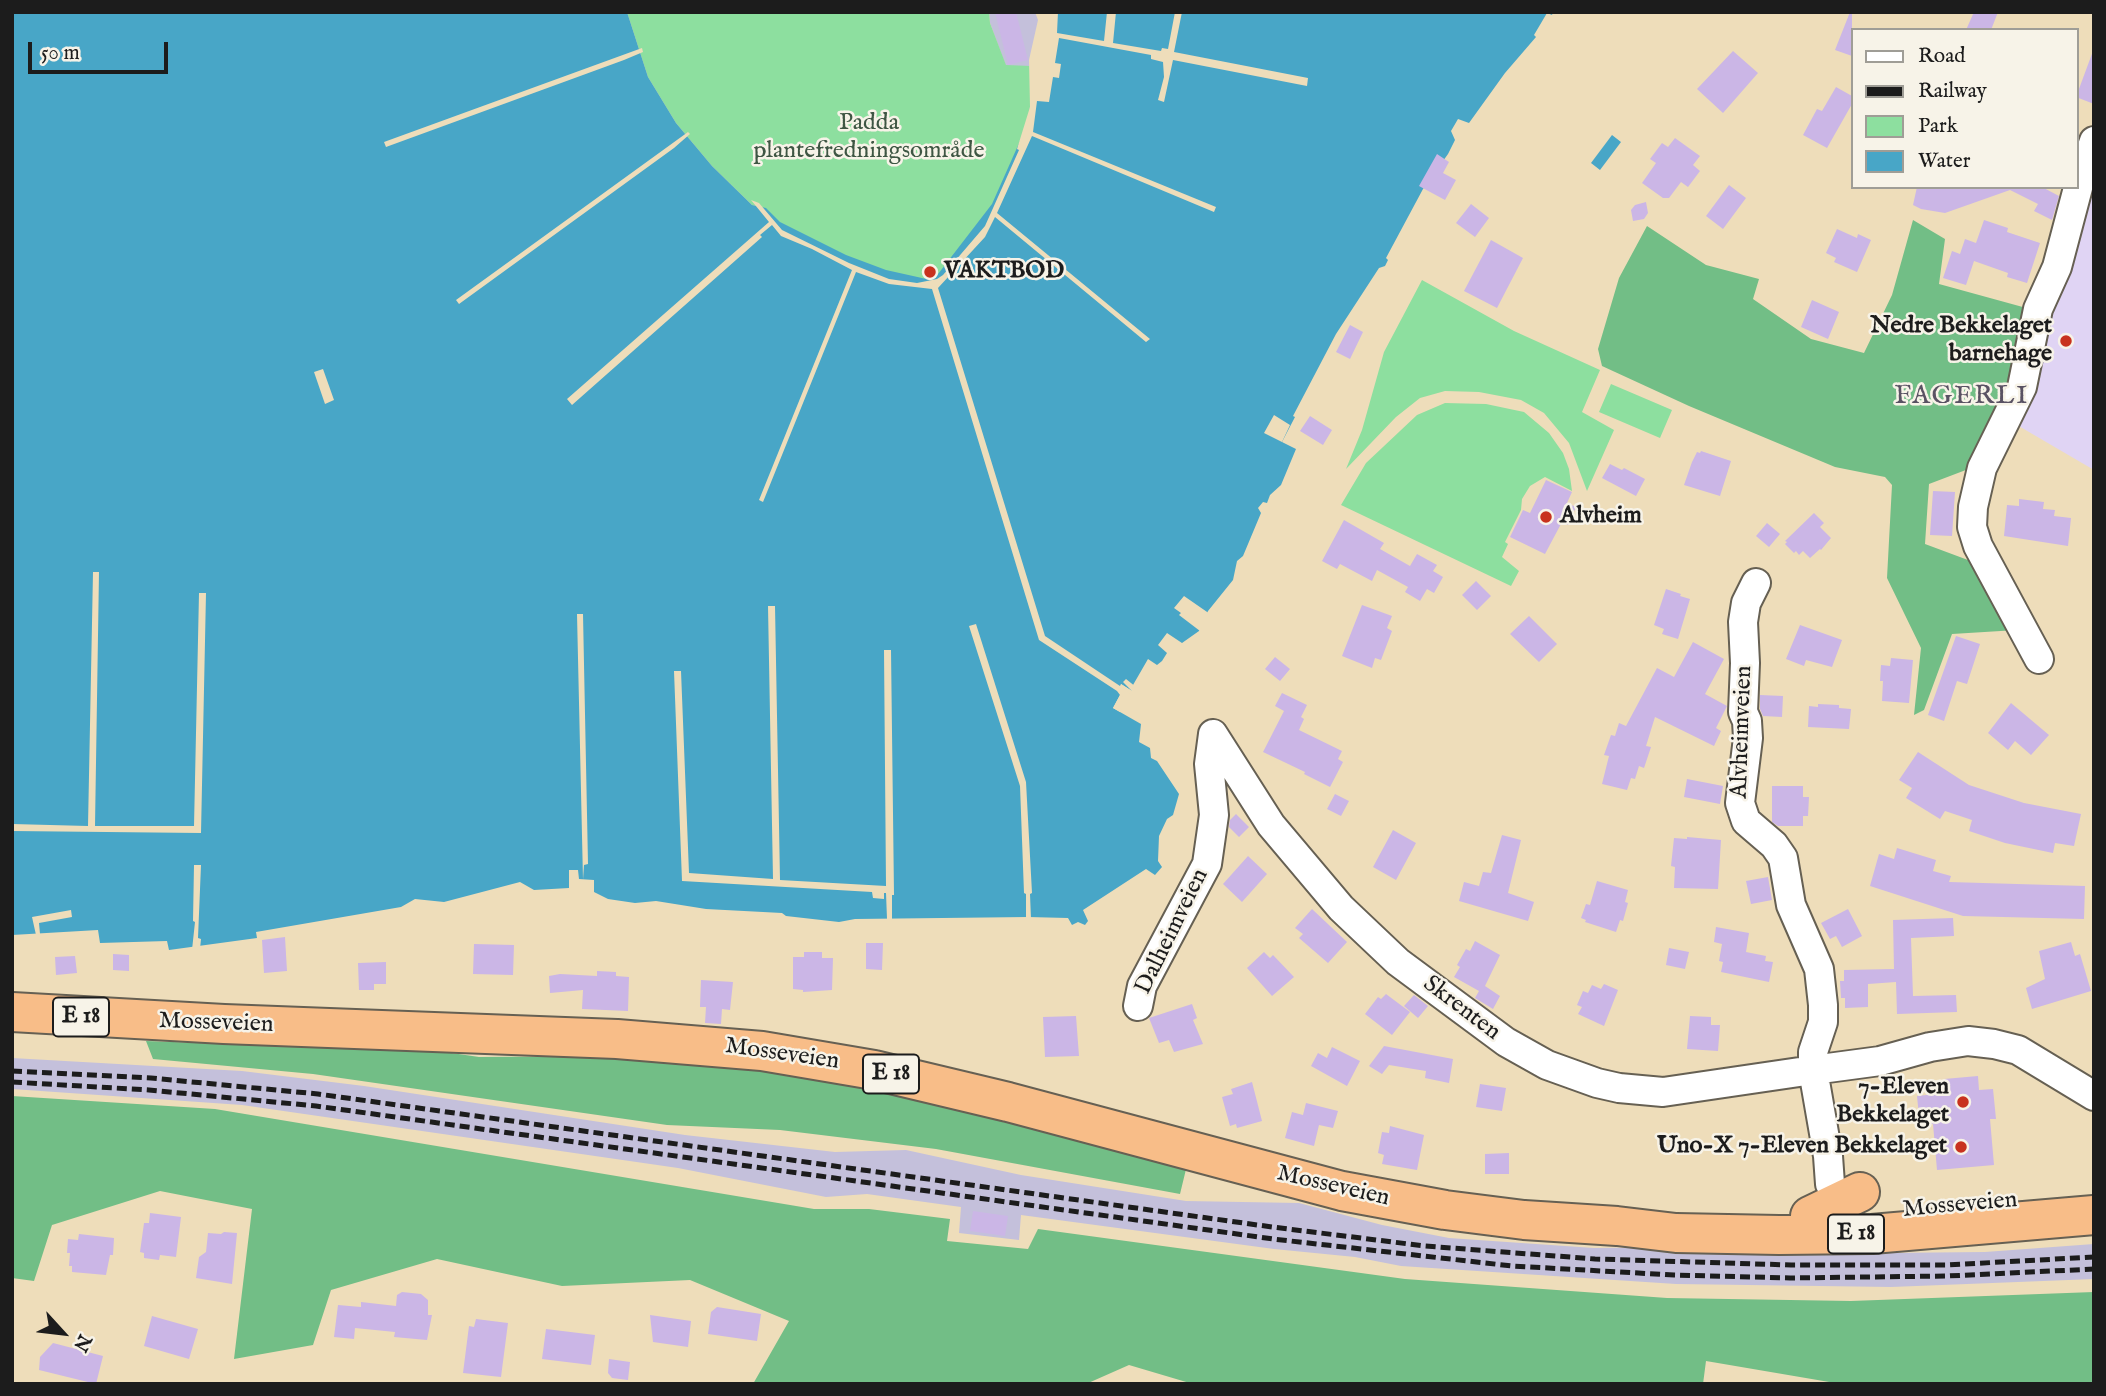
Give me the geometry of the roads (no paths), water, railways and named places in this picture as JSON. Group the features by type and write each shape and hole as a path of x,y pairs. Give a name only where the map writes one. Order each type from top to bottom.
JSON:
{"highway":[{"name":"Mosseveien","path":"12,1012 224,1024 617,1039 762,1051 874,1070 1008,1102 1292,1179 1395,1202 1524,1220 1676,1233 1860,1234 2094,1216"},
{"name":"E 18","path":"1810,1216 1845,1188"},
{"name":"Mosseveien","path":"1618,1226 1675,1216 1810,1216 2094,1194"}],"street":[{"path":"2039,659 1978,546 1972,527 1973,507 1982,468 2022,387 2038,309 2057,267 2073,204 2094,141"},
{"name":"Alvheimveien","path":"1756,583 1746,603 1743,622 1743,712 1747,721 1748,738 1740,803 1746,821 1774,845 1783,858 1791,905 1819,969 1824,1005 1813,1052 1813,1070"},
{"name":"Skrenten","path":"1213,734 1271,825 1341,908 1398,962 1506,1042 1547,1065 1597,1083 1663,1092 1868,1063 1968,1041 2018,1050 2094,1096"},
{"name":"Dalheimveien","path":"1138,1006 1142,986 1207,864 1214,815 1209,764 1213,734"},
{"path":"1813,1070 1828,1156 1845,1188"}],"water":[{"path":"12,12 627,12 648,77 676,123 712,166 752,205 766,208 780,222 846,255 886,270 931,280 992,204 1028,123 1041,20 1038,12 1553,12 1552,15 1547,13 1534,35 1536,37 1505,73 1469,123 1458,119 1451,131 1455,140 1423,189 1386,258 1388,260 1385,266 1379,268 1336,334 1282,442 1296,449 1281,485 1270,495 1267,503 1263,502 1258,508 1261,513 1243,556 1237,561 1233,580 1208,611 1199,631 1182,643 1167,633 1158,645 1167,653 1162,661 1157,665 1148,659 1132,691 1121,684 1120,695 1113,708 1141,724 1139,742 1150,748 1151,758 1157,761 1179,794 1173,815 1167,819 1159,836 1158,861 1162,867 1155,875 1146,869 1083,910 1088,921 1085,925 1078,922 1072,925 1068,918 1028,917 855,919 839,922 786,916 782,913 706,909 656,901 635,903 608,899 594,892 594,880 579,879 578,870 569,870 569,888 534,890 520,882 444,902 415,899 401,907 256,932 257,938 169,950 167,941 100,943 98,930 12,935"},
{"path":"1612,135 1621,142 1600,170 1591,163"}],"railway":[{"path":"12,1071 151,1078 318,1094 1425,1246 1595,1259 1791,1265 1946,1265 2094,1257"},
{"path":"12,1082 149,1090 316,1106 1273,1239 1512,1266 1790,1278 1947,1276 2094,1269"}],"place":[{"name":"VAKTBOD","path":"930,272"},
{"name":"Nedre Bekkelaget barnehage","path":"2066,341"},
{"name":"Alvheim","path":"1546,517"},
{"name":"7-Eleven Bekkelaget","path":"1963,1102"},
{"name":"Uno-X 7-Eleven Bekkelaget","path":"1961,1147"}],"district":[{"name":"FAGERLI","path":"1962,398"}],"park label":[{"name":"Padda plantefredningsområde","path":"869,138"}]}
